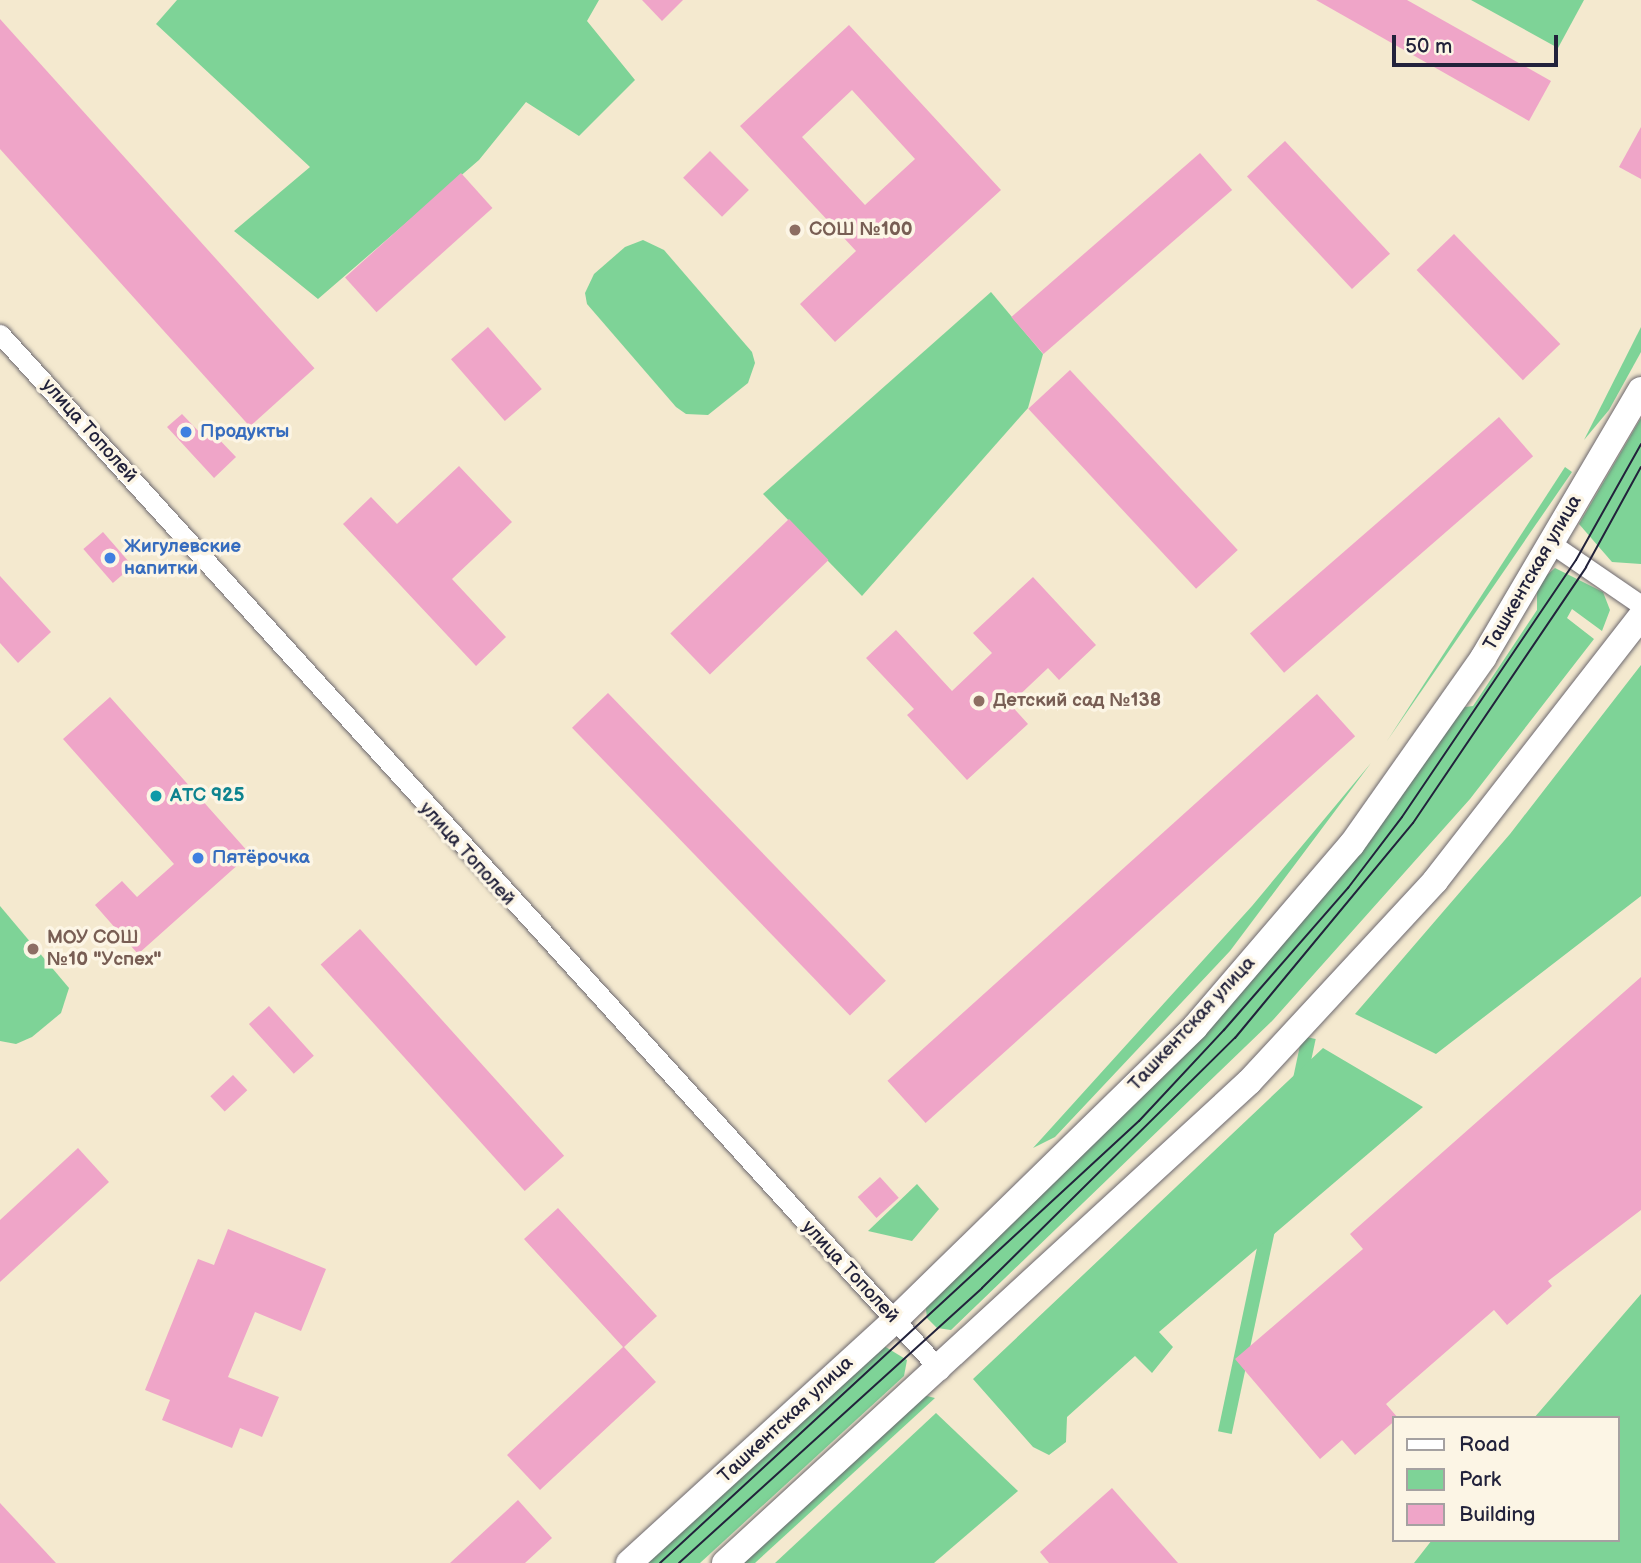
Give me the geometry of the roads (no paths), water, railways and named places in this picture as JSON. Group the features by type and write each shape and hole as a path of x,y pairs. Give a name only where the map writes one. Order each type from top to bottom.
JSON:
{"main road":[{"name":"Ташкентская улица","path":"629,1563 895,1320 1195,1027 1352,844 1483,658 1552,544 1639,390"},
{"path":"725,1563 940,1370 1249,1082 1435,881 1641,616"}],"street":[{"name":"улица Тополей","path":"0,334 731,1145 940,1370"},
{"path":"1552,544 1641,605"}],"tram line":[{"path":"660,1563 1139,1121 1224,1030 1348,888 1402,817 1576,560 1641,444"},
{"path":"679,1563 982,1288 1235,1038 1413,823 1586,567 1641,467"}],"place":[{"name":"СОШ №100","path":"795,230"},
{"name":"Продукты","path":"186,432"},
{"name":"Жигулевские напитки","path":"110,558"},
{"name":"Детский сад №138","path":"979,701"},
{"name":"АТС 925","path":"156,796"},
{"name":"Пятёрочка","path":"198,858"},
{"name":"МОУ СОШ №10 \"Успех\"","path":"33,949"}]}
